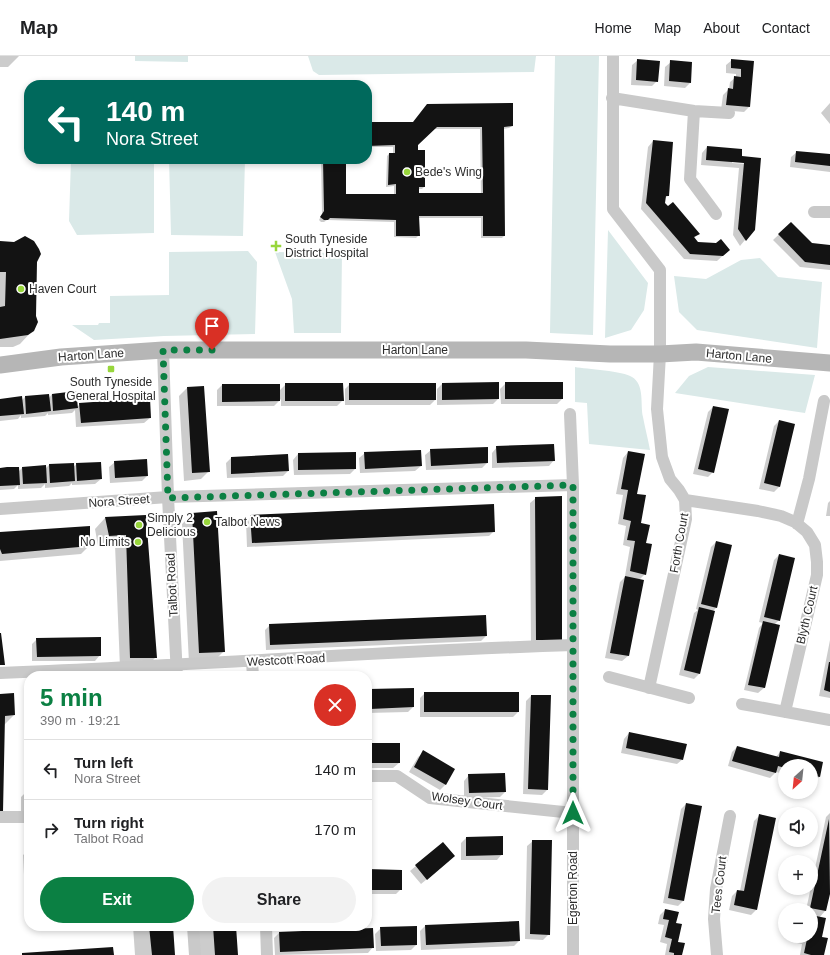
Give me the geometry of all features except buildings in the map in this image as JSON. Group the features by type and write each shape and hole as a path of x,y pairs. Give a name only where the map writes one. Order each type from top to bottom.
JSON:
{"street":[{"name":"Forth Court","path":"613,56 613,209 660,270 660,354 657,409 662,457 670,479 685,500 686,519 649,688"},
{"path":"612,98 694,111 729,113"},
{"path":"694,111 690,179 716,214"},
{"path":"814,212 830,212"},
{"name":"Harton Lane","path":"0,365 61,357 163,350 526,350 610,354 696,352 814,363 830,363"},
{"name":"Talbot Road","path":"163,350 168,498 177,671"},
{"path":"797,524 809,479 824,401"},
{"name":"Egerton Road","path":"570,414 573,485 573,955"},
{"name":"Nora Street","path":"0,509 168,498 573,485"},
{"name":"Blyth Court","path":"685,500 782,516 797,524 807,532 815,545 817,575 786,712"},
{"name":"Westcott Road","path":"177,671 252,662 497,647 573,645"},
{"path":"252,662 253,671"},
{"name":"Westcott Road","path":"0,674 24,674"},
{"path":"609,676 690,698"},
{"path":"742,704 830,720"},
{"name":"Wolsey Court","path":"372,776 397,776 430,798 573,813"},
{"name":"Tees Court","path":"717,955 714,919 716,889 730,816"},
{"path":"0,817 24,817"},
{"path":"194,931 196,955"},
{"path":"266,931 267,955"}],"shaded area":[{"path":"135,56 188,56 188,62 135,61"},
{"path":"308,56 536,56 534,72 319,75 313,71"},
{"path":"555,56 599,56 593,335 550,333"},
{"path":"71,164 154,164 154,233 77,235 69,221"},
{"path":"169,164 245,164 243,236 171,235"},
{"path":"608,230 648,283 644,310 631,330 605,338"},
{"path":"248,251 257,262 255,334 164,336 94,340 72,325 98,325 99,323 110,323 110,296 169,295 169,252"},
{"path":"275,252 342,253 341,333 294,333 292,299"},
{"path":"760,258 778,277 822,282 817,348 697,330 679,312 674,276 706,279 741,260"},
{"path":"575,367 621,373 636,380 639,385 641,395 642,412 650,450 589,444 587,403 575,402"},
{"path":"708,367 815,375 805,413 675,393 689,376"}],"place":[{"name":"Bede's Wing","path":"407,172"},
{"name":"South Tyneside District Hospital","path":"276,246"},
{"name":"Haven Court","path":"21,289"},
{"name":"South Tyneside General Hospital","path":"111,369"},
{"name":"Talbot News","path":"207,522"},
{"name":"Simply 2 Delicious","path":"139,525"},
{"name":"No Limits","path":"138,542"}],"route":[{"path":"212,350 163,350 168,498 573,485 573,813"}]}
